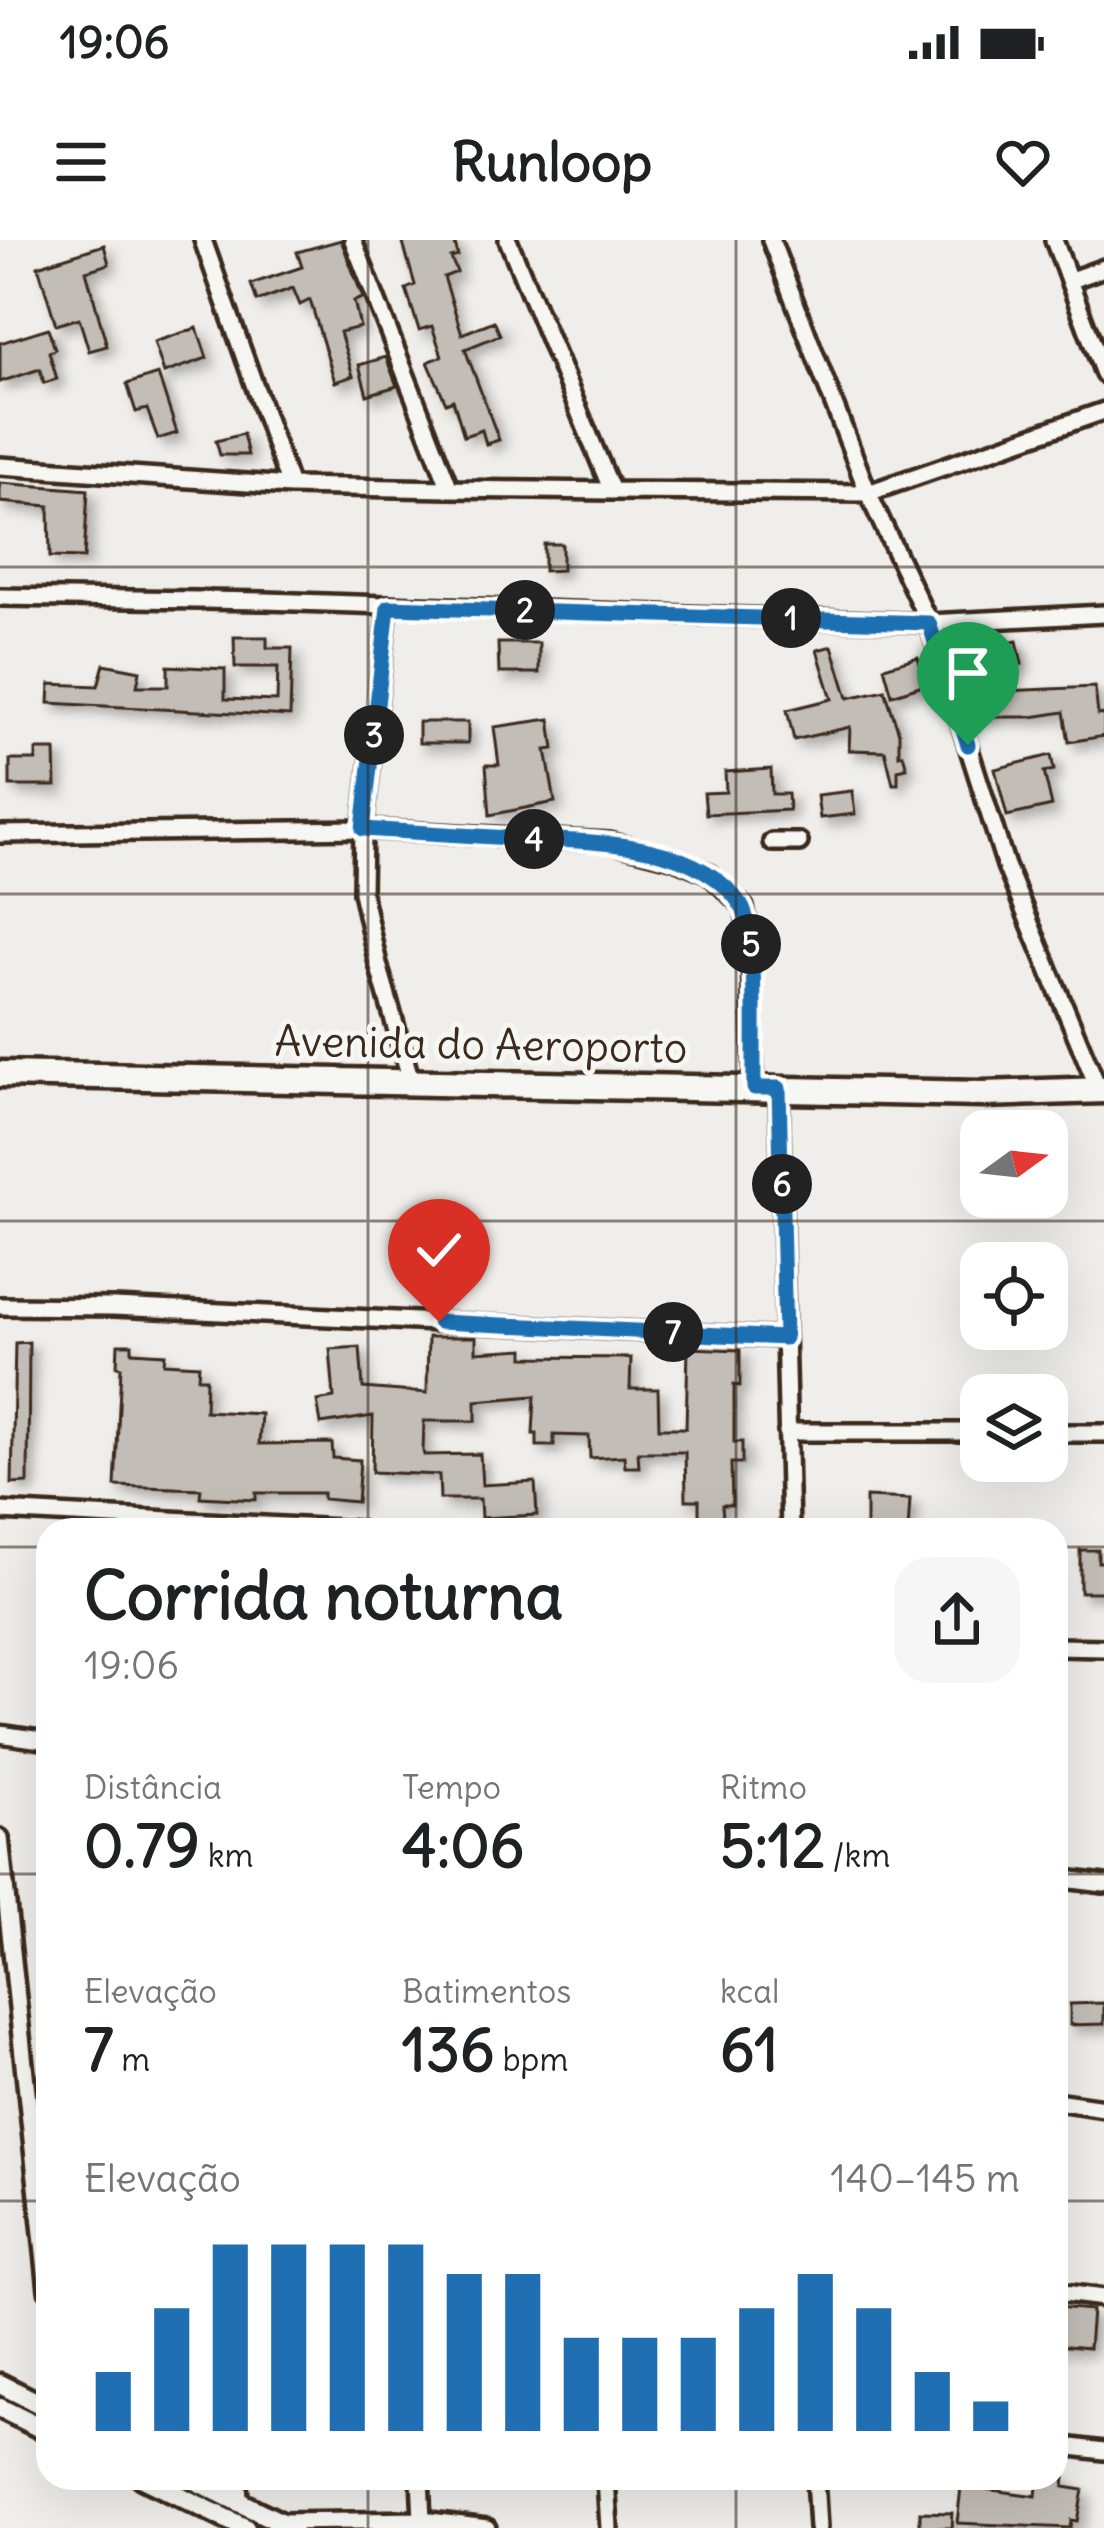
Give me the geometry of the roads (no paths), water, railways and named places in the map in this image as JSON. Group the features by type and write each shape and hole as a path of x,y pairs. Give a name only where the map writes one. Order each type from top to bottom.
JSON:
{"main road":[{"name":"Avenida do Aeroporto","path":"0,1074 983,1094 1101,1090"}],"street":[{"path":"203,240 290,486"},
{"path":"353,240 450,489"},
{"path":"508,240 612,491"},
{"path":"771,240 868,493 929,623 1006,866 1101,1090"},
{"path":"1054,240 1104,374"},
{"path":"1071,280 1104,268"},
{"path":"0,466 290,486 868,493 1104,410"},
{"path":"0,597 929,623 1104,614"},
{"path":"388,607 363,829 362,892 411,1082"},
{"path":"0,834 363,829 609,842 672,857 708,873 743,907 751,945 767,1088 785,1338 790,1518"},
{"path":"772,842 799,842"},
{"path":"0,1306 114,1307 785,1338"},
{"path":"788,1432 960,1432"},
{"path":"1068,1433 1104,1433"},
{"path":"0,1511 132,1518"},
{"path":"1068,1647 1104,1648"},
{"path":"0,1734 36,1739"},
{"path":"0,1838 36,2177"},
{"path":"1068,1880 1104,1884"},
{"path":"1068,2103 1104,2108"},
{"path":"1068,2294 1104,2298"},
{"path":"0,2384 36,2402"},
{"path":"0,2408 36,2426"},
{"path":"1068,2446 1104,2451"},
{"path":"167,2490 245,2528"},
{"path":"214,2490 286,2525 422,2521 487,2528"},
{"path":"238,2490 239,2502"},
{"path":"421,2490 422,2521"},
{"path":"607,2490 609,2528"},
{"path":"816,2490 818,2528"}]}
